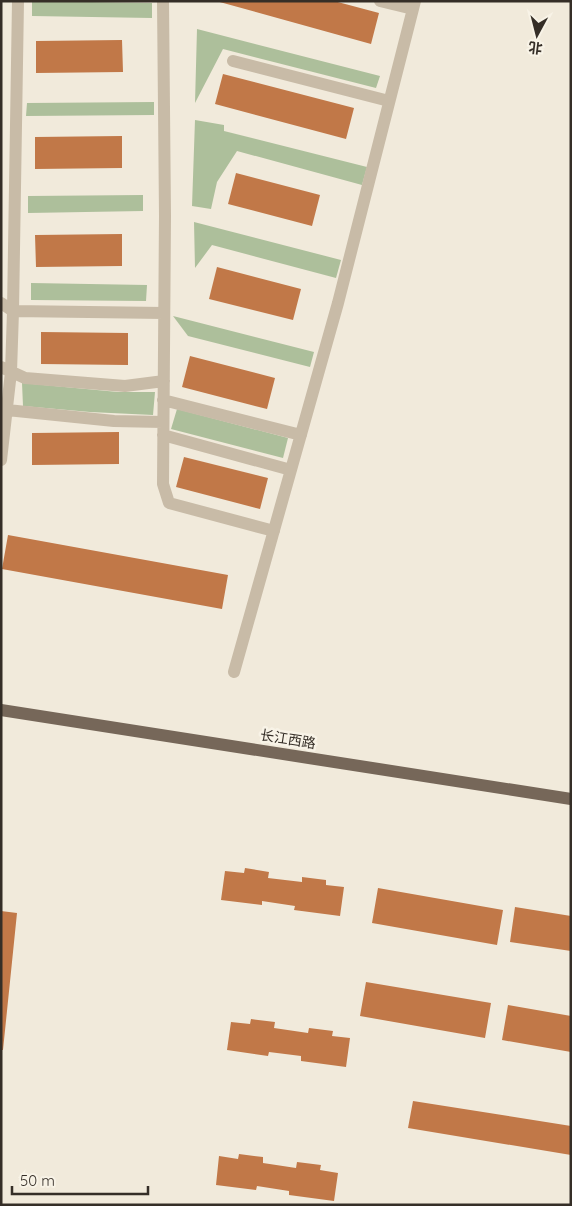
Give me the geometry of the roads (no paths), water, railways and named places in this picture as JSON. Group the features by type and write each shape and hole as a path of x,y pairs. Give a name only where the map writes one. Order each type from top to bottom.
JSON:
{"main road":[{"name":"长江西路","path":"1,710 571,799"}],"street":[{"path":"1,460 7,410 6,370 13,311 18,1"},
{"path":"163,1 165,216 163,484 169,503 274,531"},
{"path":"234,672 338,303 414,5 380,1"},
{"path":"233,61 389,101"},
{"path":"1,303 13,311 164,313"},
{"path":"6,370 25,378 125,386 164,381"},
{"path":"164,400 301,435"},
{"path":"7,410 114,421 163,429 291,470"}]}
